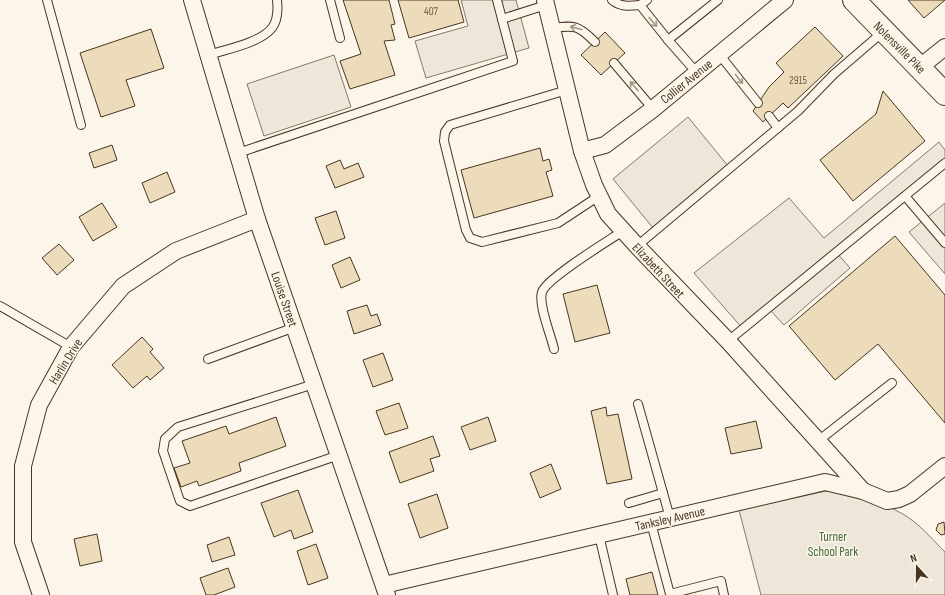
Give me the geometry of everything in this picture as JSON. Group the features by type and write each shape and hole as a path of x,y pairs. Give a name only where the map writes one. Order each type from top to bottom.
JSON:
{"main road":[{"name":"Nolensville Pike","path":"854,0 920,66 945,94"}],"street":[{"name":"Louise Street","path":"192,0 257,219 385,590"},
{"name":"Collier Avenue","path":"582,151 606,144 697,73 785,0"},
{"name":"Elizabeth Street","path":"545,2 582,151 599,196 608,214 728,341 863,491"},
{"path":"920,66 945,47"},
{"name":"Harlin Drive","path":"41,595 23,542 23,466 39,405 71,347 123,286 176,251 257,219"},
{"name":"Tanksley Avenue","path":"385,590 599,535 825,482 863,491 887,501 899,499 910,494 945,466"}],"lane":[{"path":"47,0 81,125"},
{"path":"209,55 262,37 273,26 278,12 278,0"},
{"path":"330,0 340,38"},
{"path":"238,153 513,61 497,0"},
{"path":"612,0 616,4 625,6 640,5 646,0"},
{"path":"668,40 718,0"},
{"path":"502,19 545,2"},
{"path":"640,5 697,73"},
{"path":"552,28 577,27 583,30 595,42"},
{"path":"637,246 778,128 834,74 884,31"},
{"path":"719,54 758,103"},
{"path":"614,64 653,108"},
{"path":"567,90 450,125 445,132 444,141 466,230 470,238 482,242 558,222 599,196"},
{"path":"769,116 778,128"},
{"path":"728,341 905,196 943,168"},
{"path":"905,196 945,243"},
{"path":"554,349 541,303 542,292 546,285 623,231"},
{"path":"0,306 71,347"},
{"path":"208,359 295,327"},
{"path":"818,441 892,383"},
{"path":"314,384 178,428 174,431 165,439 163,451 180,501 190,506 339,455"},
{"path":"638,404 670,518"},
{"path":"629,503 663,493"},
{"path":"651,523 670,594 721,581 724,595"},
{"path":"599,535 613,595"}],"green space":[{"name":"Turner School Park","path":"826,491 855,495 874,501 901,513 919,526 945,552 945,595 761,595 739,510"}],"shaded area":[{"path":"461,0 516,0 529,48 426,78 415,41 468,26"},
{"path":"334,55 351,107 264,136 247,84"},
{"path":"688,117 728,166 653,228 613,179"},
{"path":"939,142 945,150 945,163 836,252 850,268 784,325 768,308 743,329 694,273 789,198 824,238"},
{"path":"945,203 945,274 909,232"}],"building":[{"path":"343,0 389,0 395,24 391,25 395,40 384,41 395,75 350,89 340,61 361,54"},
{"path":"398,0 458,0 464,22 409,38"},
{"path":"908,0 945,0 924,18"},
{"path":"815,27 843,56 788,108 783,103 763,122 753,111 769,87 784,72 776,63"},
{"path":"151,29 164,68 126,80 135,106 101,117 80,53"},
{"path":"605,32 625,53 601,75 581,55"},
{"path":"883,91 925,141 853,201 820,160 876,114"},
{"path":"112,145 117,160 94,168 89,153"},
{"path":"540,148 543,161 549,159 552,170 546,172 553,196 474,218 461,170"},
{"path":"340,160 344,169 358,163 364,177 335,188 326,166"},
{"path":"167,172 175,192 150,203 142,183"},
{"path":"102,203 117,227 93,241 79,217"},
{"path":"336,211 345,238 325,245 315,218"},
{"path":"895,236 945,295 945,423 878,344 835,380 789,326"},
{"path":"59,244 74,260 57,275 42,258"},
{"path":"350,257 360,280 341,288 332,265"},
{"path":"597,285 610,333 575,342 563,294"},
{"path":"367,305 371,316 377,314 381,325 354,334 347,311"},
{"path":"142,337 153,349 150,352 164,368 150,380 147,376 133,388 112,365"},
{"path":"383,353 393,380 373,387 363,360"},
{"path":"399,403 408,428 385,435 376,411"},
{"path":"606,407 607,416 618,414 632,479 607,484 591,411"},
{"path":"276,417 286,446 239,463 241,471 199,486 197,481 181,487 174,468 190,463 182,441 226,426 229,434"},
{"path":"488,417 496,441 470,450 461,427"},
{"path":"756,421 762,448 731,454 725,428"},
{"path":"433,436 440,456 430,459 434,471 400,483 389,452"},
{"path":"551,464 561,489 540,498 530,473"},
{"path":"298,490 313,532 294,539 291,530 274,537 261,503"},
{"path":"437,494 448,528 420,538 408,504"},
{"path":"944,522 945,534 941,535 936,530 938,524"},
{"path":"97,534 102,561 80,566 74,539"},
{"path":"229,537 235,555 212,562 207,545"},
{"path":"316,544 328,578 308,585 297,551"},
{"path":"228,568 235,587 214,595 206,595 200,578"},
{"path":"652,572 658,595 630,595 626,579"}]}
